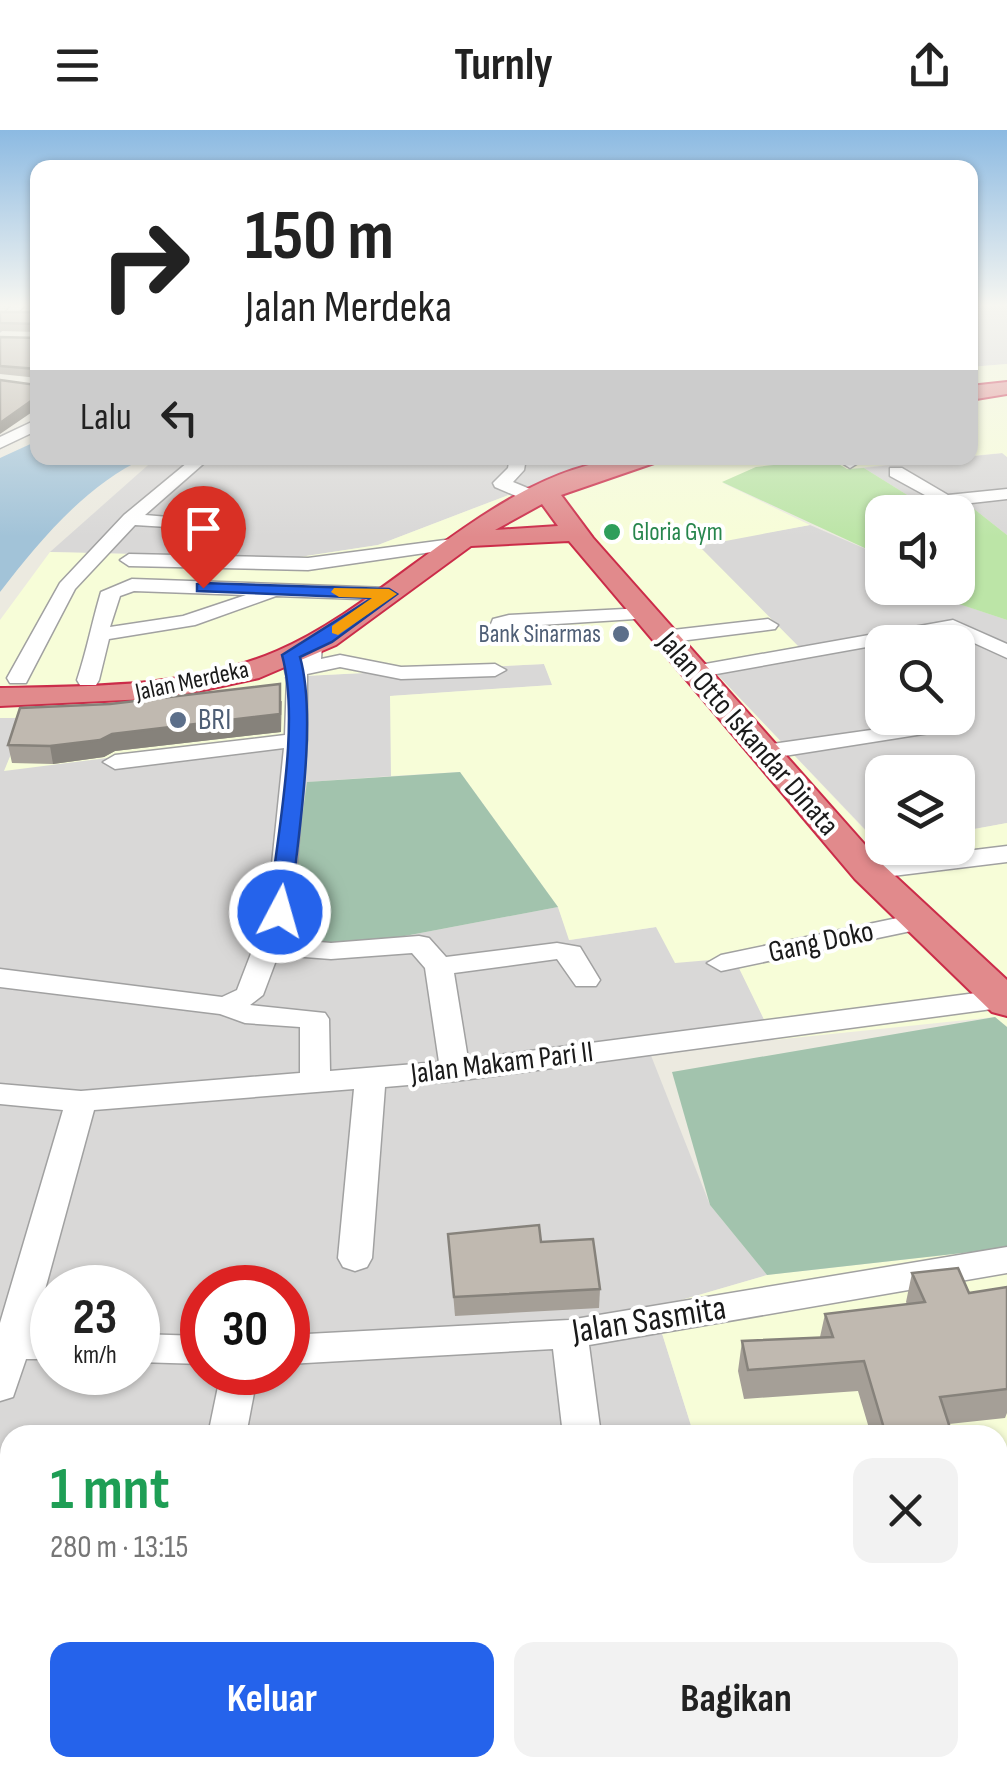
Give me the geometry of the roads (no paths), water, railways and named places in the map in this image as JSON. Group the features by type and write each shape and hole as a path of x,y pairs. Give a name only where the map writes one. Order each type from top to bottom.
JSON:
{"highway":[{"path":"978,393 1007,391"},
{"name":"Jalan Merdeka","path":"6,682 126,695 206,683 300,659 460,543 542,496 610,465"},
{"name":"Jalan Otto Iskandar Dinata","path":"542,496 868,870 1005,1000"},
{"path":"460,543 505,534 576,532"},
{"name":"Jalan Merdeka","path":"6,682 88,680 182,672 220,664 379,600"}],"street":[{"path":"0,443 30,421"},
{"path":"6,682 67,588 130,519 194,465"},
{"path":"517,465 501,483 542,496"},
{"path":"896,472 946,501 1007,494"},
{"path":"130,519 227,527"},
{"path":"129,560 308,564 460,543"},
{"path":"88,680 99,647 98,633 112,592 118,588 273,590 379,600"},
{"path":"98,633 164,628 234,608 273,590"},
{"path":"498,629 500,623 509,621 768,625"},
{"path":"694,672 953,626 1007,652"},
{"path":"300,659 310,668 340,662 401,673 495,670"},
{"path":"225,1006 248,995 280,912 300,659"},
{"path":"765,752 873,735"},
{"path":"116,762 296,740"},
{"path":"868,870 1007,854"},
{"name":"Gang Doko","path":"722,962 921,921"},
{"path":"269,946 331,951 419,944 440,966 455,1070"},
{"path":"440,966 557,951 570,953 586,980"},
{"path":"0,978 225,1006 246,1014 315,1019 315,1082"},
{"name":"Jalan Makam Pari II","path":"0,1094 80,1101 370,1078 1005,1000"},
{"path":"355,1258 370,1078"},
{"path":"0,1386 7,1345 80,1101"},
{"name":"Jalan Sasmita","path":"310,1349 569,1334 1007,1260"},
{"path":"569,1334 581,1425"},
{"path":"229,1425 235,1395"}],"water":[{"path":"30,444 30,465 131,465 84,499 48,534 0,592 0,458"}],"place":[{"name":"Gloria Gym","path":"612,532"},
{"name":"Bank Sinarmas","path":"621,634"},
{"name":"BRI","path":"178,720"}]}
